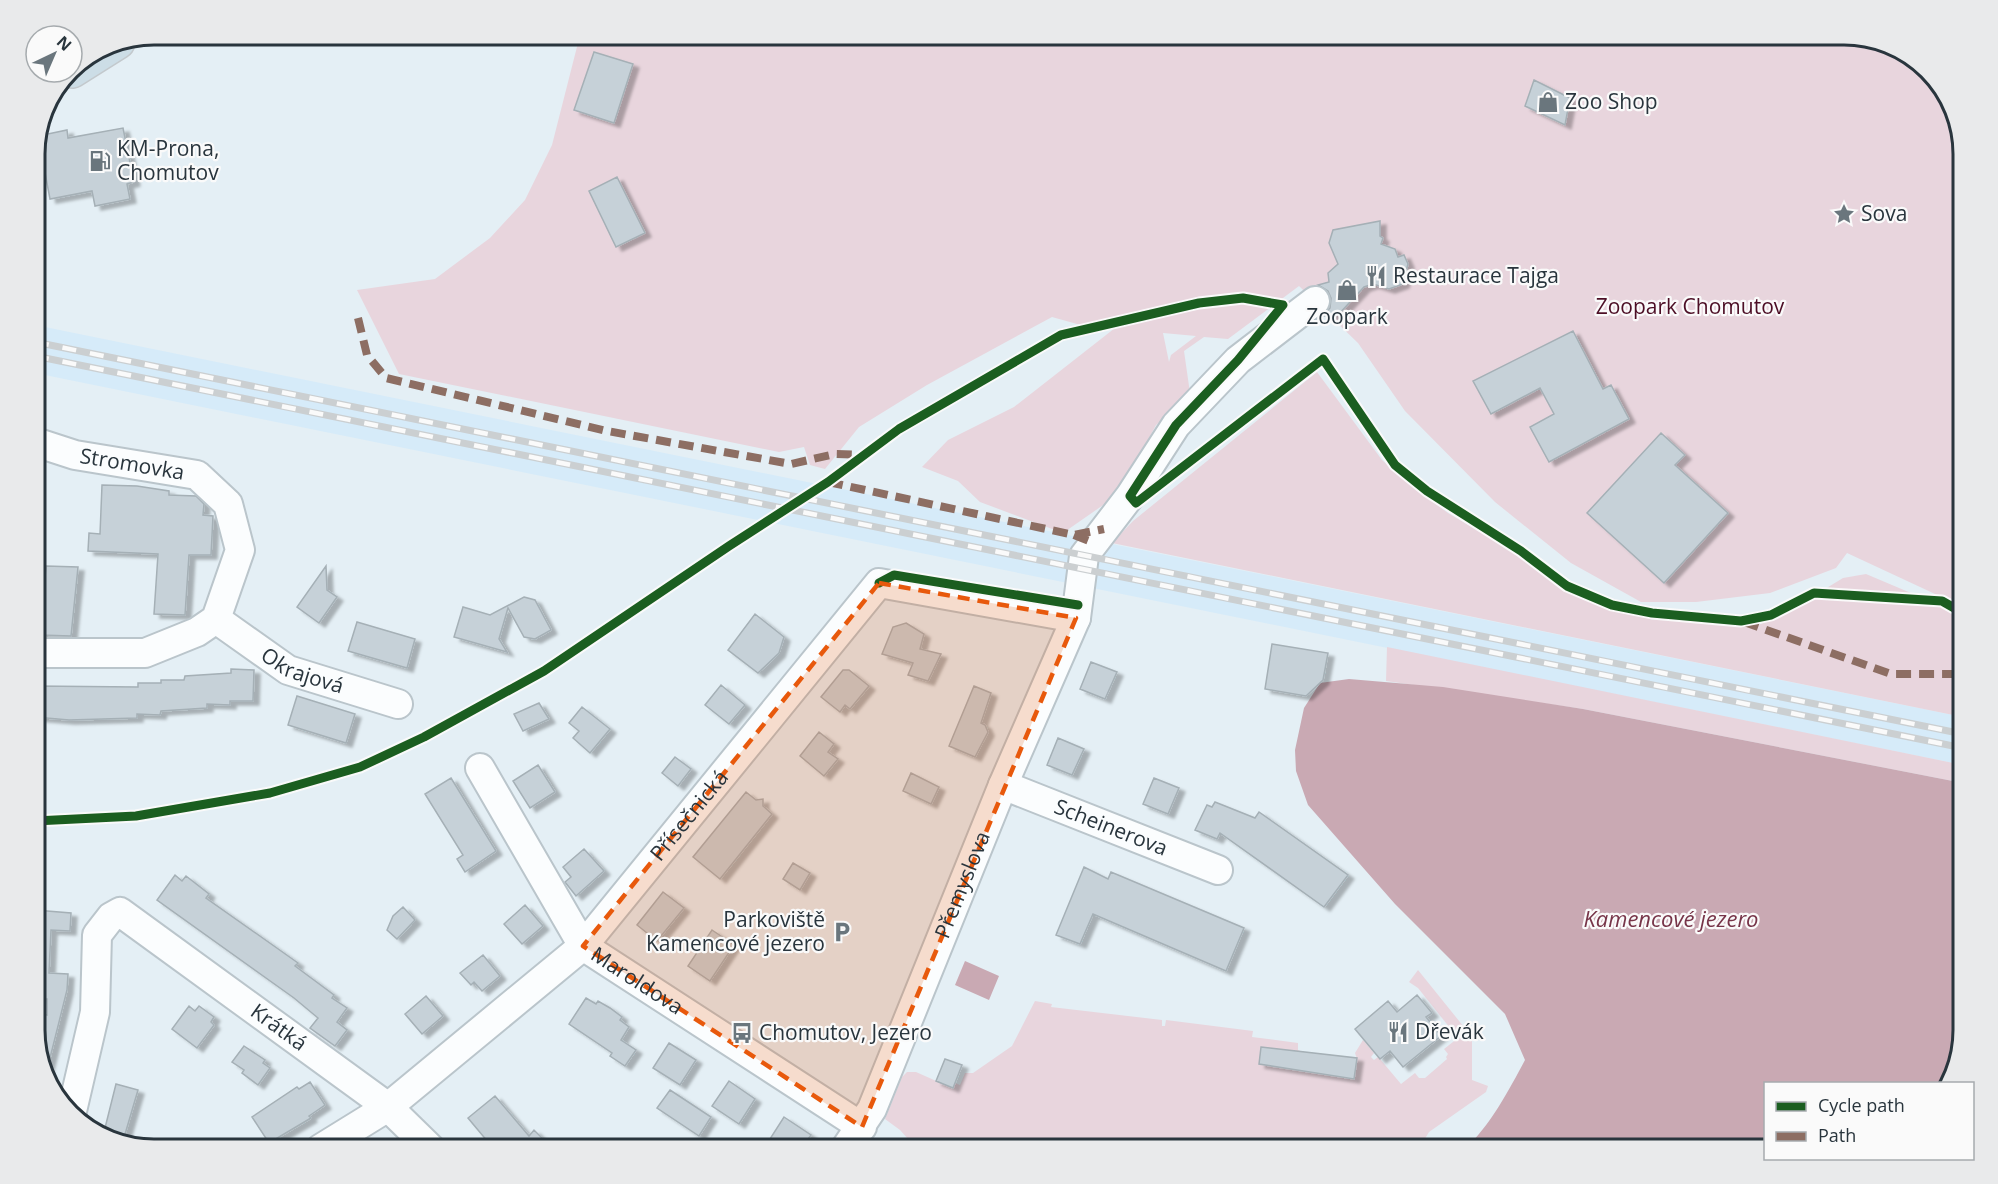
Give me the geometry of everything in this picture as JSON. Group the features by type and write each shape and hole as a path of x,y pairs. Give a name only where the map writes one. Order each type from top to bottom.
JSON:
{"street":[{"name":"Přemyslova","path":"852,1139 872,1109 1003,785 1076,618 1084,556 1130,496 1176,425 1238,360 1315,301"},
{"name":"Stromovka","path":"45,445 75,455 197,475 228,504 240,550 216,619"},
{"name":"Přísečnická","path":"336,1139 388,1107 584,946 879,583 1076,618"},
{"path":"45,653 145,653 197,632 216,619"},
{"name":"Okrajová","path":"216,619 288,670 398,704"},
{"name":"Maroldova","path":"480,768 584,946 862,1127"},
{"name":"Scheinerova","path":"1003,785 1218,870"},
{"name":"Krátká","path":"74,1103 95,1012 97,935 111,917 120,912 388,1107 421,1139"}],"highlighted area":[{"path":"879,583 1076,618 862,1127 583,946"}],"shaded area":[{"path":"45,327 1953,715 1953,763 45,375"}],"green space":[{"name":"Zoopark Chomutov","path":"577,45 1844,45 1872,49 1904,63 1926,82 1942,106 1951,133 1953,147 1953,602 1847,553 1836,568 1770,593 1696,602 1641,602 1571,563 1495,502 1405,411 1358,343 1299,286 1228,339 1204,337 1184,351 1190,393 1186,400 1156,425 1119,494 1063,533 980,502 958,481 922,467 948,440 1014,407 1115,328 1077,324 1052,317 927,385 859,427 825,469 810,465 804,447 779,452 399,374 357,290 435,279 490,238 525,200 552,145","holes":["1163,333 1196,336 1171,355 1169,362"]},
{"path":"1317,372 1382,460 1405,481 1448,513 1507,548 1561,588 1593,602 1652,616 1739,627 1758,625 1779,617 1843,578 1866,574 1944,607 1953,613 1953,715 1112,543 1133,521"},
{"path":"1387,647 1953,763 1953,781 1583,709 1386,681"},
{"path":"1418,970 1472,1037 1472,1080 1488,1086 1486,1092 1429,1132 1425,1139 908,1139 885,1119 902,1077 907,1072 916,1072 952,1088 955,1083 960,1085 965,1073 973,1073 1012,1046 1035,1001 1052,1004 1051,1007 1162,1020 1162,1026 1165,1026 1166,1020 1253,1031 1252,1037 1298,1043 1298,1050 1303,1052 1300,1071 1354,1079 1357,1059 1355,1053 1363,1040 1374,1053 1371,1057 1374,1060 1378,1057 1401,1084 1415,1073 1419,1078 1425,1078 1447,1059 1448,1054 1444,1049 1458,1038 1418,988 1409,982"}],"water":[{"name":"Kamencové jezero","path":"1349,679 1443,687 1583,709 1953,781 1953,1030 1949,1058 1939,1082 1764,1082 1764,1139 1475,1139 1491,1119 1525,1060 1505,1014 1395,904 1308,805 1296,771 1295,750 1304,708 1320,683"},
{"path":"965,961 999,976 989,1000 955,985"}],"building":[{"path":"594,52 633,64 614,123 574,110"},
{"name":"Zoo Shop","path":"1534,80 1570,98 1565,125 1525,106"},
{"path":"123,128 134,182 127,184 130,199 95,206 92,191 50,199 45,173 47,134 67,130 68,138"},
{"path":"617,177 645,233 616,247 589,191"},
{"path":"1380,221 1380,236 1383,238 1381,244 1395,249 1398,257 1404,255 1408,264 1403,284 1389,289 1373,284 1364,287 1338,315 1323,316 1330,308 1331,298 1328,291 1318,285 1329,282 1328,273 1338,264 1329,243 1333,230"},
{"path":"1573,331 1603,389 1611,385 1629,419 1549,462 1530,427 1554,414 1540,388 1491,414 1473,381"},
{"path":"1661,433 1685,455 1675,465 1728,513 1664,583 1587,513"},
{"path":"102,485 137,486 169,491 169,495 196,496 204,504 203,515 213,516 211,555 189,555 185,615 154,614 158,554 88,551 89,533 100,534"},
{"path":"46,566 78,567 71,636 45,635"},
{"path":"326,566 327,590 337,597 319,623 297,607"},
{"path":"524,597 535,600 551,630 535,639 524,637 508,608 499,639 507,652 454,637 463,607 490,615"},
{"path":"755,614 784,637 779,653 758,673 728,650"},
{"path":"357,622 415,639 407,668 348,651"},
{"path":"906,623 924,634 920,649 941,654 928,681 908,675 913,663 882,654 893,627"},
{"path":"1272,644 1328,653 1323,680 1306,696 1265,689"},
{"path":"1091,662 1117,672 1105,699 1080,689"},
{"path":"231,669 254,670 253,701 230,701 230,705 207,704 207,708 161,711 160,715 137,714 137,718 69,720 45,718 45,686 138,687 138,683 161,683 161,680 184,680 185,676 231,673"},
{"path":"843,670 849,670 869,686 850,709 845,705 840,712 821,697"},
{"path":"721,685 745,705 729,724 705,705"},
{"path":"974,686 991,693 981,723 985,725 988,732 975,757 949,746"},
{"path":"297,696 355,714 346,743 288,725"},
{"path":"539,703 549,719 523,731 514,714"},
{"path":"582,707 610,729 590,753 573,738 579,731 569,723"},
{"path":"819,732 834,744 828,752 838,759 824,776 800,756"},
{"path":"1058,738 1084,749 1072,775 1047,765"},
{"path":"675,757 691,769 678,786 662,773"},
{"path":"538,765 555,792 530,808 513,781"},
{"path":"911,773 939,787 931,804 903,791"},
{"path":"451,778 496,851 465,872 457,859 463,855 425,794"},
{"path":"1154,778 1179,788 1168,814 1143,804"},
{"path":"746,792 756,800 763,799 763,806 772,814 720,879 693,857"},
{"path":"1215,802 1255,818 1259,812 1348,875 1324,907 1220,833 1217,839 1195,830 1207,805 1212,807"},
{"path":"584,849 604,871 576,896 565,882 571,877 563,867"},
{"path":"793,863 810,873 800,890 783,879"},
{"path":"1084,867 1108,879 1111,872 1244,928 1226,971 1093,914 1080,944 1056,935"},
{"path":"175,875 182,881 186,876 209,894 206,898 298,963 295,966 334,995 332,998 347,1008 337,1022 347,1030 335,1046 310,1028 318,1018 294,998 157,900"},
{"path":"663,892 684,908 657,941 637,925"},
{"path":"525,905 543,926 522,944 504,924"},
{"path":"403,907 415,920 397,939 387,930 393,916"},
{"path":"45,911 71,913 70,931 51,930 49,973 68,974 67,990 50,1060 45,1037 47,999 45,999"},
{"path":"712,930 734,945 710,981 688,966"},
{"path":"483,955 500,976 482,991 474,982 471,985 460,973"},
{"name":"Dřevák","path":"1417,995 1432,1013 1426,1017 1441,1036 1403,1067 1390,1051 1380,1059 1355,1029 1388,1001 1397,1012"},
{"path":"426,996 443,1016 422,1034 405,1014"},
{"path":"586,998 596,1004 598,1001 610,1008 622,1017 620,1020 629,1027 621,1040 636,1050 625,1066 610,1056 612,1053 569,1024"},
{"path":"189,1006 195,1011 199,1006 214,1017 211,1022 214,1025 197,1048 172,1029"},
{"path":"669,1043 696,1060 680,1085 653,1068"},
{"path":"244,1046 265,1060 263,1063 270,1068 258,1085 242,1073 244,1070 232,1062"},
{"path":"1261,1047 1357,1058 1354,1079 1259,1064"},
{"path":"945,1059 962,1065 953,1088 936,1081"},
{"path":"729,1081 755,1099 739,1124 712,1106"},
{"path":"310,1082 325,1105 309,1116 311,1118 276,1139 266,1139 252,1117 297,1087 299,1089"},
{"path":"116,1084 138,1090 125,1135 105,1127"},
{"path":"670,1090 711,1117 699,1136 657,1108"},
{"path":"495,1096 529,1136 534,1130 543,1139 486,1139 468,1118"},
{"path":"784,1117 811,1135 808,1139 770,1139"}],"railway":[{"path":"45,344 1953,732"},
{"path":"45,358 1953,746"}],"marked path":[{"path":"358,318 367,355 386,378 607,431 791,464 835,454 862,455"},
{"path":"828,482 1074,535 1104,529"},
{"path":"1074,535 1094,543"},
{"path":"1744,622 1891,674 1953,674"}],"cycle path":[{"path":"45,821 136,816 270,793 360,767 424,737 544,671 828,482 899,429 1061,335 1199,303 1243,298 1283,305 1238,360 1176,425 1130,496 1136,503 1323,359 1395,465 1427,491 1521,551 1567,586 1612,605 1652,613 1741,621 1771,615 1814,593 1942,601 1953,607"},
{"path":"879,583 894,575 1078,605"}],"place":[{"name":"Zoo Shop","path":"1548,102"},
{"name":"KM-Prona, Chomutov","path":"100,161"},
{"name":"Sova","path":"1844,214"},
{"name":"Restaurace Tajga","path":"1376,276"},
{"name":"Zoopark","path":"1347,290"},
{"name":"Parkoviště Kamencové jezero","path":"842,932"},
{"name":"Dřevák","path":"1398,1032"},
{"name":"Chomutov, Jezero","path":"742,1033"}]}
